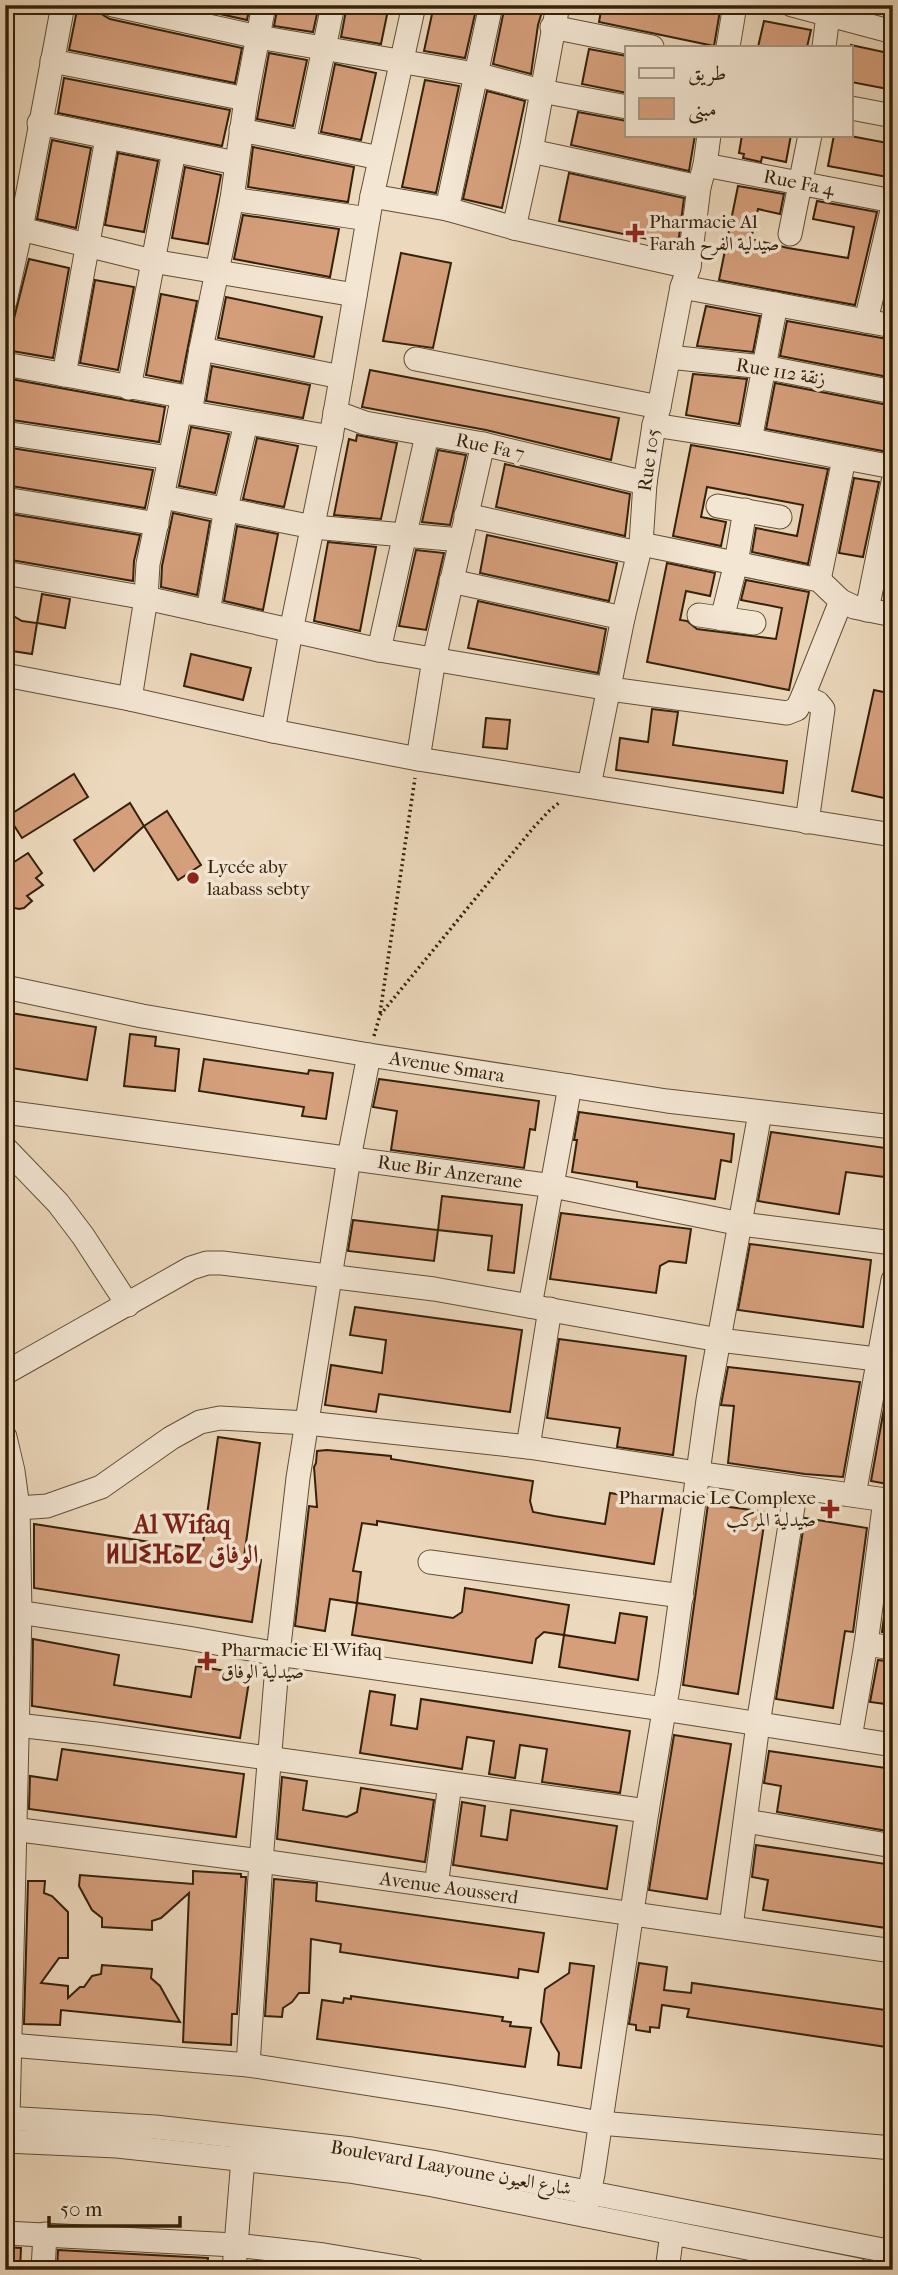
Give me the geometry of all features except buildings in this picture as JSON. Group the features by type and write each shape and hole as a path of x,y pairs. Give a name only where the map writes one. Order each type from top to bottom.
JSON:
{"street":[{"path":"5,301 13,228 39,123 63,5"},
{"path":"113,5 258,37 324,46 475,74 625,107"},
{"path":"130,699 146,598 148,564 170,458 201,349 218,272 264,5"},
{"path":"304,143 333,5"},
{"path":"273,731 331,437 372,196 414,5"},
{"path":"447,209 491,5"},
{"path":"728,46 735,5"},
{"path":"792,5 893,32"},
{"path":"824,46 828,15"},
{"path":"514,228 555,16 649,46"},
{"path":"52,61 246,99"},
{"path":"852,108 893,116"},
{"path":"39,123 236,163"},
{"path":"241,130 380,158"},
{"name":"Rue 105","path":"589,786 639,548 645,483 656,416 685,277 709,136"},
{"path":"790,234 810,136"},
{"path":"64,375 107,138"},
{"path":"129,388 174,151"},
{"name":"Rue Fa 4","path":"531,151 702,176 801,183 893,204"},
{"path":"372,196 447,209 776,304 893,326"},
{"path":"232,199 368,219"},
{"path":"866,321 893,204"},
{"path":"13,228 152,261 355,295"},
{"path":"750,440 776,304"},
{"path":"201,349 341,377"},
{"name":"Rue 112 زنقة","path":"669,357 764,367 893,392"},
{"path":"416,359 750,440 893,467"},
{"path":"5,363 129,388 246,423 331,437"},
{"name":"Rue Fa 7","path":"335,412 365,423 483,444 645,483"},
{"path":"208,612 226,508 246,423"},
{"path":"5,433 170,458"},
{"path":"379,650 427,435"},
{"path":"418,758 434,659 483,444"},
{"path":"819,580 844,459"},
{"path":"866,610 893,482"},
{"path":"163,497 313,527 461,540"},
{"path":"5,499 157,524"},
{"path":"718,506 780,517"},
{"path":"722,619 736,564 745,510"},
{"path":"466,515 819,580 841,601 866,610 893,615"},
{"path":"5,573 146,598 379,650 610,689 787,713 797,709 841,601"},
{"path":"451,581 623,618"},
{"path":"699,615 754,623"},
{"path":"5,675 418,758 893,835"},
{"path":"803,696 818,703 823,709 807,822"},
{"name":"Avenue Smara","path":"5,987 142,1016 369,1055 760,1113 893,1128"},
{"path":"248,2065 278,1654 307,1423 349,1158 369,1055"},
{"path":"528,1447 553,1186 570,1086"},
{"name":"Rue Bir Anzerane","path":"5,1112 553,1186 740,1224 893,1243"},
{"path":"586,2204 682,1596 697,1474 760,1113"},
{"path":"5,1148 58,1203 128,1305"},
{"path":"5,1373 191,1268 207,1263 331,1275 434,1289 719,1340 886,1360"},
{"path":"854,1495 886,1360 893,1280"},
{"path":"18,1508 47,1506 101,1487 171,1438 200,1422 220,1418 307,1423 528,1447 697,1474 889,1500 850,1738"},
{"path":"5,1437 18,1508 13,1611 17,1725 10,1829 10,2045 6,2118"},
{"path":"731,1927 758,1724 796,1488"},
{"path":"430,1562 682,1596"},
{"path":"13,1611 278,1654 893,1745"},
{"path":"866,1644 893,1648"},
{"path":"17,1725 647,1811"},
{"path":"436,1886 450,1784"},
{"path":"746,1821 893,1846"},
{"name":"Avenue Aousserd","path":"10,1829 261,1861 893,1951"},
{"path":"10,2045 248,2065 600,2123 893,2148"},
{"name":"Boulevard Laayoune شارع العيون","path":"6,2118 131,2125 392,2155 586,2204 672,2233 858,2270"},
{"path":"234,2270 244,2136"},
{"name":"Boulevard Laayoune شارع العيون","path":"5,2141 117,2146 380,2176 586,2204 893,2252"},
{"path":"5,2233 235,2245 324,2255 405,2269"},
{"path":"667,2270 672,2233"},
{"path":"43,2270 45,2234"}],"path":[{"path":"369,1055 380,1015 418,758"},
{"path":"380,1015 550,810 568,796 589,786"}],"place":[{"name":"Pharmacie Al Farah صيدلية الفرح","path":"635,233"},
{"name":"Lycée aby laabass sebty","path":"193,878"},
{"name":"Pharmacie Le Complexe صيدلية المركب","path":"830,1509"},
{"name":"Pharmacie El Wifaq صيدلية الوفاق","path":"207,1661"}],"district":[{"name":"Al Wifaq ⵍⵡⵉⴼⴰⵇ الوفاق","path":"182,1539"}]}
